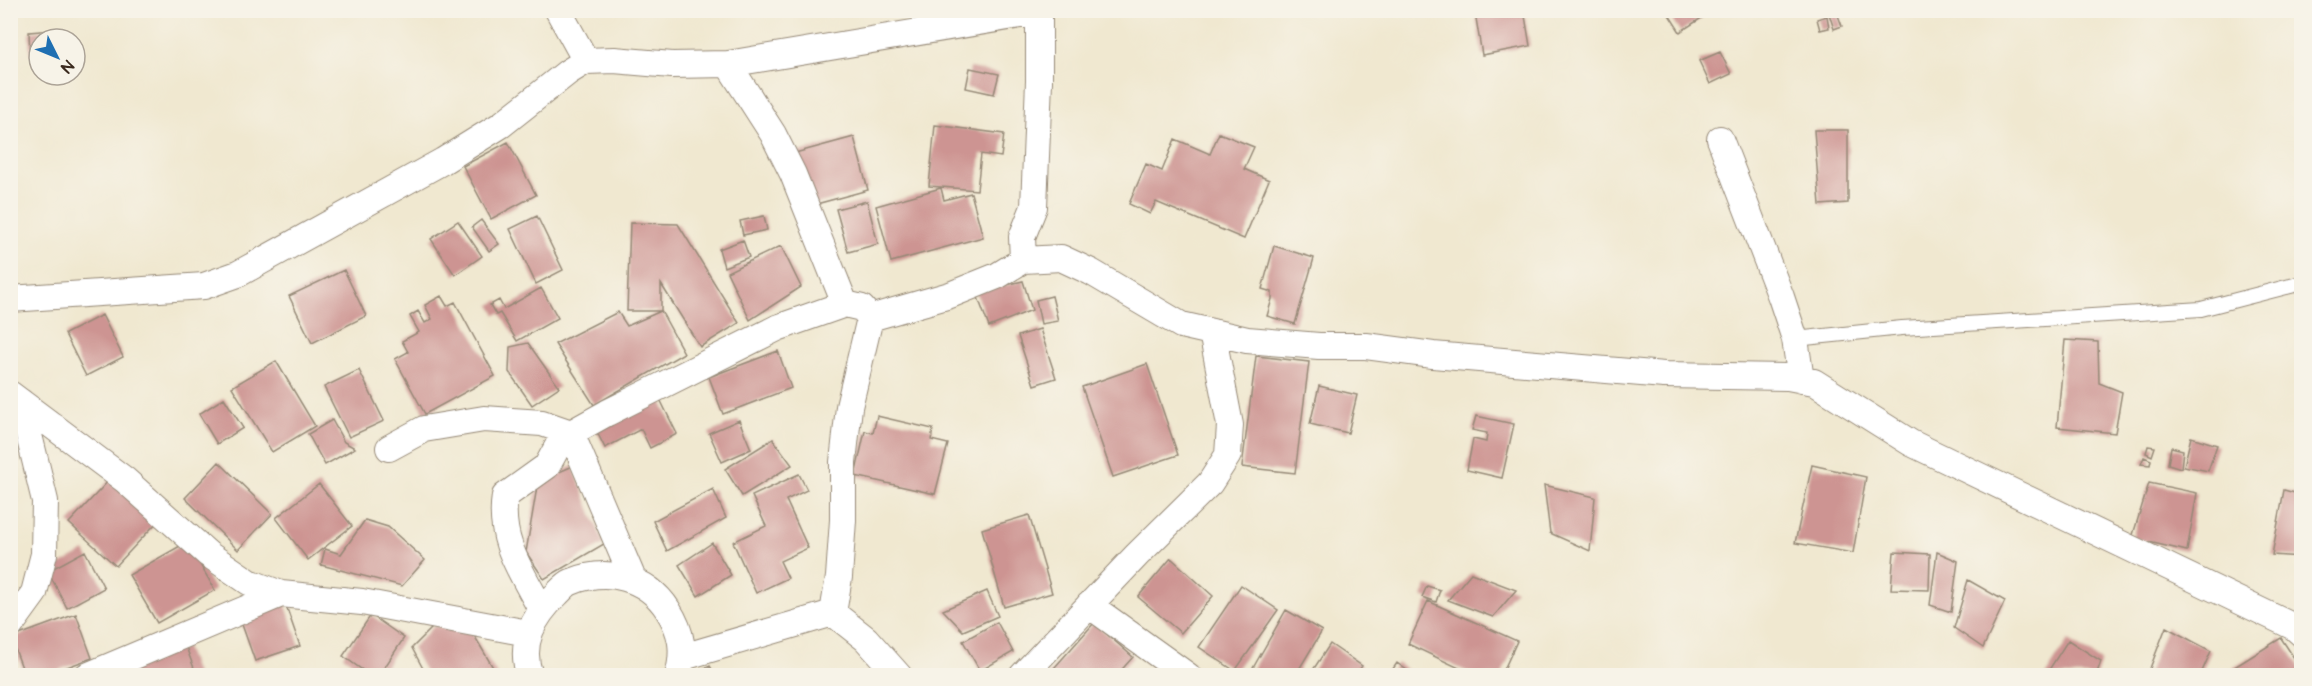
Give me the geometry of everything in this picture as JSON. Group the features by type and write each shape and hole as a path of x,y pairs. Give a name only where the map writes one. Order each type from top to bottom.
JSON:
{"street":[{"path":"558,10 586,61"},
{"path":"10,299 204,286 238,274 443,161 501,125 568,72 586,61 614,60 672,65 728,64 1038,11 1040,81 1034,207 1022,237 1023,261"},
{"path":"728,64 773,134 793,174 845,304"},
{"path":"1720,140 1795,339 1801,380"},
{"path":"870,318 950,295 997,276 1023,261 1061,258 1091,272 1181,325 1246,340 1319,346 1366,346 1433,355 1653,374 1788,377 1814,382 1911,443 2283,622 2301,634"},
{"path":"541,609 507,544 502,514 505,496 547,465 560,444 571,433 777,328 845,304 862,308 870,318"},
{"path":"833,613 840,577 843,462 849,407 870,318"},
{"path":"1022,675 1210,483 1228,455 1230,425 1212,332"},
{"path":"16,398 125,480 208,554 249,582 281,594 362,602 528,633"},
{"path":"10,626 34,593 44,554 45,501 16,398"},
{"path":"389,448 424,429 484,419 542,423 571,433 633,579"},
{"path":"530,675 526,665 528,633 541,609 569,583 600,574 633,579 660,597 678,624 680,666 833,613"},
{"path":"87,675 281,594"},
{"path":"1089,605 1188,675"},
{"path":"833,613 866,639 899,675"}],"lane":[{"path":"1795,339 1902,328 2201,309 2301,283"}],"building":[{"path":"1524,10 1530,46 1482,55 1475,12"},
{"path":"1666,10 1714,10 1680,32"},
{"path":"1836,10 1842,26 1834,29 1828,11"},
{"path":"1827,16 1829,28 1820,30 1817,19"},
{"path":"1720,52 1731,74 1710,84 1699,61"},
{"path":"970,68 999,74 994,94 966,88"},
{"path":"935,125 1004,134 1001,157 981,154 977,190 929,186"},
{"path":"1814,130 1848,130 1848,203 1820,205"},
{"path":"1219,133 1254,147 1244,169 1269,180 1244,239 1156,202 1150,214 1129,204 1146,164 1162,171 1175,139 1210,154"},
{"path":"854,137 868,190 809,206 795,153"},
{"path":"508,142 536,195 491,219 463,166"},
{"path":"941,188 944,200 971,193 983,237 891,262 876,206"},
{"path":"867,201 878,244 848,252 836,209"},
{"path":"537,216 563,270 536,284 510,229"},
{"path":"764,216 767,230 743,235 740,221"},
{"path":"481,220 499,244 489,251 472,227"},
{"path":"458,221 482,256 455,275 431,239"},
{"path":"630,223 678,224 739,323 700,347 661,284 661,311 627,311"},
{"path":"743,240 749,257 724,267 719,249"},
{"path":"781,246 801,287 750,320 727,272"},
{"path":"1274,246 1314,258 1295,324 1267,316 1272,292 1262,289"},
{"path":"344,270 366,316 312,343 289,296"},
{"path":"1023,281 1032,310 989,327 976,292"},
{"path":"541,288 558,318 517,341 500,313 496,315 490,305 499,300 504,309"},
{"path":"441,296 447,306 455,302 495,376 425,414 395,359 408,352 402,341 419,332 410,316 418,311 425,323 432,319 425,305"},
{"path":"1052,296 1058,321 1041,324 1036,300"},
{"path":"661,311 684,353 594,405 555,344 618,312 627,326"},
{"path":"102,315 123,357 86,376 65,334"},
{"path":"1040,329 1056,378 1034,385 1018,336"},
{"path":"2065,340 2098,342 2099,383 2122,392 2115,433 2057,427"},
{"path":"528,343 559,387 532,405 509,372 510,347"},
{"path":"778,351 791,388 723,414 709,377"},
{"path":"1256,356 1309,362 1295,473 1242,467"},
{"path":"276,361 315,426 272,452 232,387"},
{"path":"1147,364 1178,455 1113,477 1082,387"},
{"path":"359,370 384,421 349,437 324,387"},
{"path":"1319,386 1357,395 1348,433 1310,424"},
{"path":"656,391 677,434 650,448 641,429 605,448 593,424"},
{"path":"224,398 243,428 217,444 199,414"},
{"path":"877,416 933,429 931,440 948,444 935,494 855,476 865,431 873,433"},
{"path":"1476,416 1514,424 1502,478 1467,470 1473,439 1486,442 1487,433 1472,430"},
{"path":"332,420 344,442 355,448 325,465 308,434"},
{"path":"739,420 751,449 722,462 709,433"},
{"path":"2191,437 2217,445 2208,471 2184,466"},
{"path":"773,439 792,465 742,496 725,469"},
{"path":"2148,446 2155,447 2152,456 2146,453"},
{"path":"2171,447 2183,450 2181,468 2168,464"},
{"path":"2144,457 2151,460 2150,465 2141,464"},
{"path":"219,462 272,514 238,550 185,498"},
{"path":"1812,465 1866,477 1853,553 1795,543"},
{"path":"573,466 604,544 544,579 526,552 538,481"},
{"path":"799,474 807,490 786,500 808,548 780,561 788,578 756,593 733,542 766,526 752,496"},
{"path":"112,477 159,520 116,566 69,523"},
{"path":"2149,483 2197,493 2187,551 2132,538"},
{"path":"319,484 352,526 308,560 276,518"},
{"path":"1544,485 1595,497 1590,551 1550,533"},
{"path":"713,489 726,518 667,551 653,521"},
{"path":"2284,490 2302,495 2302,557 2272,555"},
{"path":"1029,515 1052,593 1004,607 982,529"},
{"path":"365,520 388,527 425,560 402,586 321,565 325,549 341,554"},
{"path":"187,542 215,590 157,623 129,575"},
{"path":"712,543 731,575 698,596 679,565"},
{"path":"85,551 104,588 67,608 48,571"},
{"path":"1894,552 1930,554 1929,590 1891,589"},
{"path":"1937,552 1958,561 1951,612 1930,605"},
{"path":"1171,558 1213,596 1181,633 1138,597"},
{"path":"1471,573 1516,590 1493,617 1448,600"},
{"path":"1968,580 2005,601 1983,648 1954,628"},
{"path":"1241,585 1278,610 1235,671 1199,647"},
{"path":"1427,586 1440,590 1436,602 1422,597"},
{"path":"987,591 998,616 963,631 943,610"},
{"path":"1428,601 1517,641 1501,676 1476,676 1408,644"},
{"path":"285,603 300,646 255,661 240,619"},
{"path":"1286,610 1322,631 1295,676 1250,676 1249,675"},
{"path":"76,614 92,658 42,676 25,676 11,638"},
{"path":"371,615 404,638 379,676 371,676 343,656"},
{"path":"997,622 1013,652 980,671 963,641"},
{"path":"1094,623 1133,657 1116,676 1047,676"},
{"path":"434,626 471,630 498,676 427,676 412,648"},
{"path":"2166,627 2211,651 2200,676 2147,676"},
{"path":"2281,638 2302,670 2302,676 2238,676 2233,668"},
{"path":"2068,640 2101,661 2096,676 2045,676"},
{"path":"1330,644 1362,666 1355,676 1309,676"},
{"path":"186,647 197,676 130,676 128,668"},
{"path":"1397,663 1415,676 1388,676"},
{"path":"710,666 716,676 692,676"}]}
